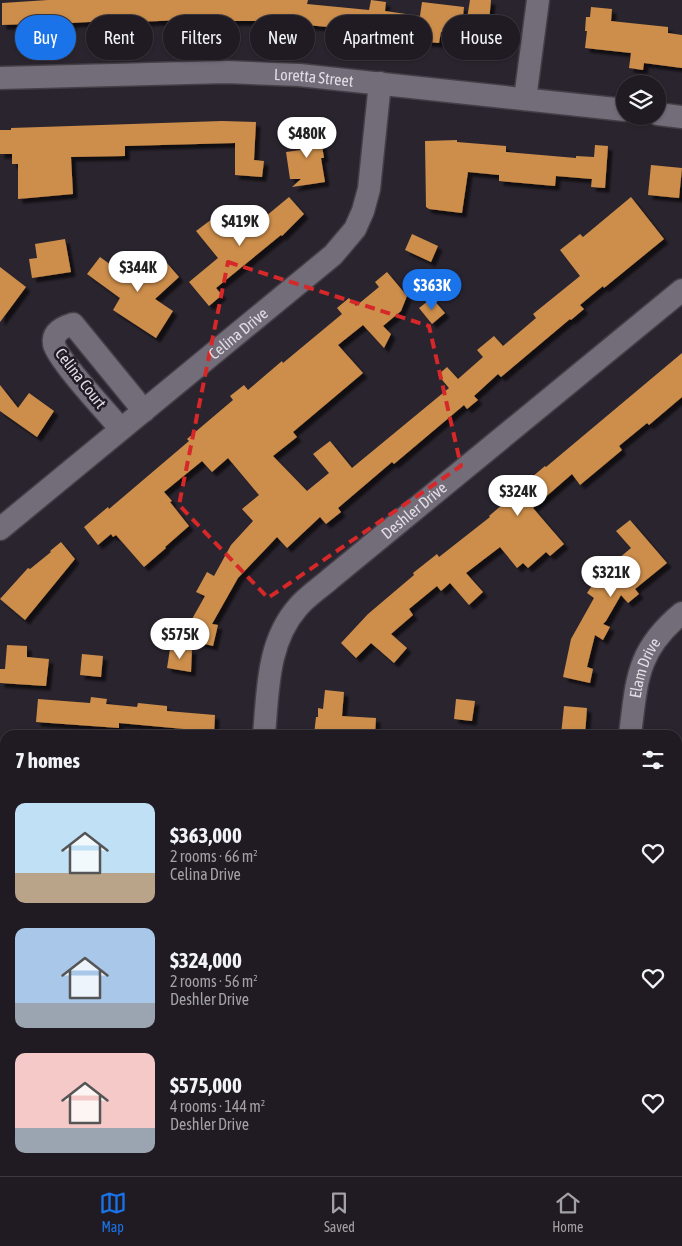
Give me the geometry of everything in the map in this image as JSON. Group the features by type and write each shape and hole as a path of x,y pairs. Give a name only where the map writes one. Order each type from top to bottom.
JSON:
{"street":[{"path":"526,99 538,0"},
{"name":"Loretta Street","path":"0,78 226,72 299,75 616,109"},
{"name":"Celina Drive","path":"0,529 333,255 355,229 363,211 369,189 380,83"},
{"path":"666,115 682,117"},
{"name":"Deshler Drive","path":"264,730 271,665 275,647 282,630 298,607 345,566 682,290"},
{"name":"Celina Court","path":"121,429 62,360 54,346 54,338 58,331 65,326 73,324 144,410"},
{"name":"Elam Drive","path":"631,730 635,696 644,660 659,634 682,613"}],"highlighted area":[{"path":"228,262 429,326 461,466 268,598 179,505"}],"building":[{"path":"48,0 308,0 307,4 369,10 371,0 386,2 385,11 413,15 325,15 325,27 315,26 315,15 250,15 250,21 240,21 240,15 163,15 163,21 153,21 153,15 86,15 86,22 76,23 76,15 15,15 15,25 2,25 2,3"},
{"path":"470,0 491,0 490,15 468,15"},
{"path":"422,2 464,7 463,15 442,15 442,32 439,43 432,42 432,15 420,15"},
{"path":"591,7 612,9 611,21 668,27 668,33 682,35 682,68 644,63 643,70 629,68 631,53 585,48 586,17 590,17"},
{"path":"222,121 256,122 254,160 264,161 262,177 235,175 235,143 125,146 125,156 71,157 73,194 18,199 18,164 12,164 12,154 0,154 0,130 11,130 11,128"},
{"path":"319,127 324,158 321,158 325,182 292,187 301,179 290,179 286,152 300,150 297,131"},
{"path":"457,140 457,142 506,146 506,152 576,158 576,156 594,157 595,145 608,146 605,188 591,187 592,179 556,176 555,186 499,181 499,175 468,172 462,213 429,209 426,207 425,141"},
{"path":"651,165 682,168 679,198 648,195"},
{"path":"289,197 304,214 282,236 216,288 222,295 209,306 189,282 218,258 196,231 212,219 220,228 224,225 237,240"},
{"path":"631,197 664,239 580,305 584,309 501,377 498,374 474,396 478,400 467,409 464,405 394,464 392,462 338,508 341,512 326,524 320,517 287,548 277,537 238,578 212,624 218,625 213,646 184,639 189,618 192,619 205,596 196,592 207,572 214,576 231,545 253,521 242,509 259,495 228,458 212,472 202,461 164,492 189,526 144,567 116,535 113,537 111,534 98,545 84,527 108,507 109,509 189,441 187,439 233,400 230,396 244,385 248,390 342,314 337,308 349,298 356,306 379,287 375,282 387,272 407,296 401,311 383,326 391,334 384,348 363,325 338,345 363,373 293,432 297,437 273,456 307,491 329,473 313,454 330,441 352,468 449,388 438,375 447,367 458,379 483,357 477,350 494,336 503,346 536,318 533,314 580,276 560,250 580,234 583,237"},
{"path":"412,234 438,246 431,262 405,250"},
{"path":"65,239 71,272 32,278 29,259 37,258 35,244"},
{"path":"100,257 122,273 127,263 146,275 154,268 156,270 166,262 179,277 155,299 173,311 156,338 113,310 120,298 87,274"},
{"path":"0,267 26,287 0,322"},
{"path":"432,298 445,313 432,324 419,308"},
{"path":"682,353 682,397 649,425 647,423 619,446 622,450 580,485 572,474 533,508 564,544 550,556 546,552 528,568 523,563 517,568 500,547 466,573 483,592 469,605 450,583 441,591 437,586 409,609 413,615 391,634 407,648 394,663 371,643 356,658 341,643 368,614 414,575 413,573 437,554 439,557 490,517 502,505 499,501 510,492 512,494 546,467"},
{"path":"0,385 18,408 29,393 54,411 37,437 0,411"},
{"path":"630,520 667,563 635,589 639,594 628,603 621,595 603,624 610,627 603,640 595,635 587,667 593,669 590,683 563,677 571,639 594,598 587,593 599,575 631,548 616,531"},
{"path":"61,542 75,559 25,620 0,599 28,568 30,569"},
{"path":"7,645 27,646 27,657 49,659 46,686 0,683 0,669 5,669"},
{"path":"170,649 192,649 191,672 167,668"},
{"path":"82,654 103,656 101,677 80,675"},
{"path":"325,690 344,692 342,716 376,718 375,730 315,730 318,708 323,709"},
{"path":"91,697 107,699 106,704 137,707 138,703 167,706 167,711 215,715 214,730 184,730 119,723 119,728 36,722 38,699 90,703"},
{"path":"456,699 475,701 472,721 454,719"},
{"path":"564,706 587,708 585,730 562,730"}]}
